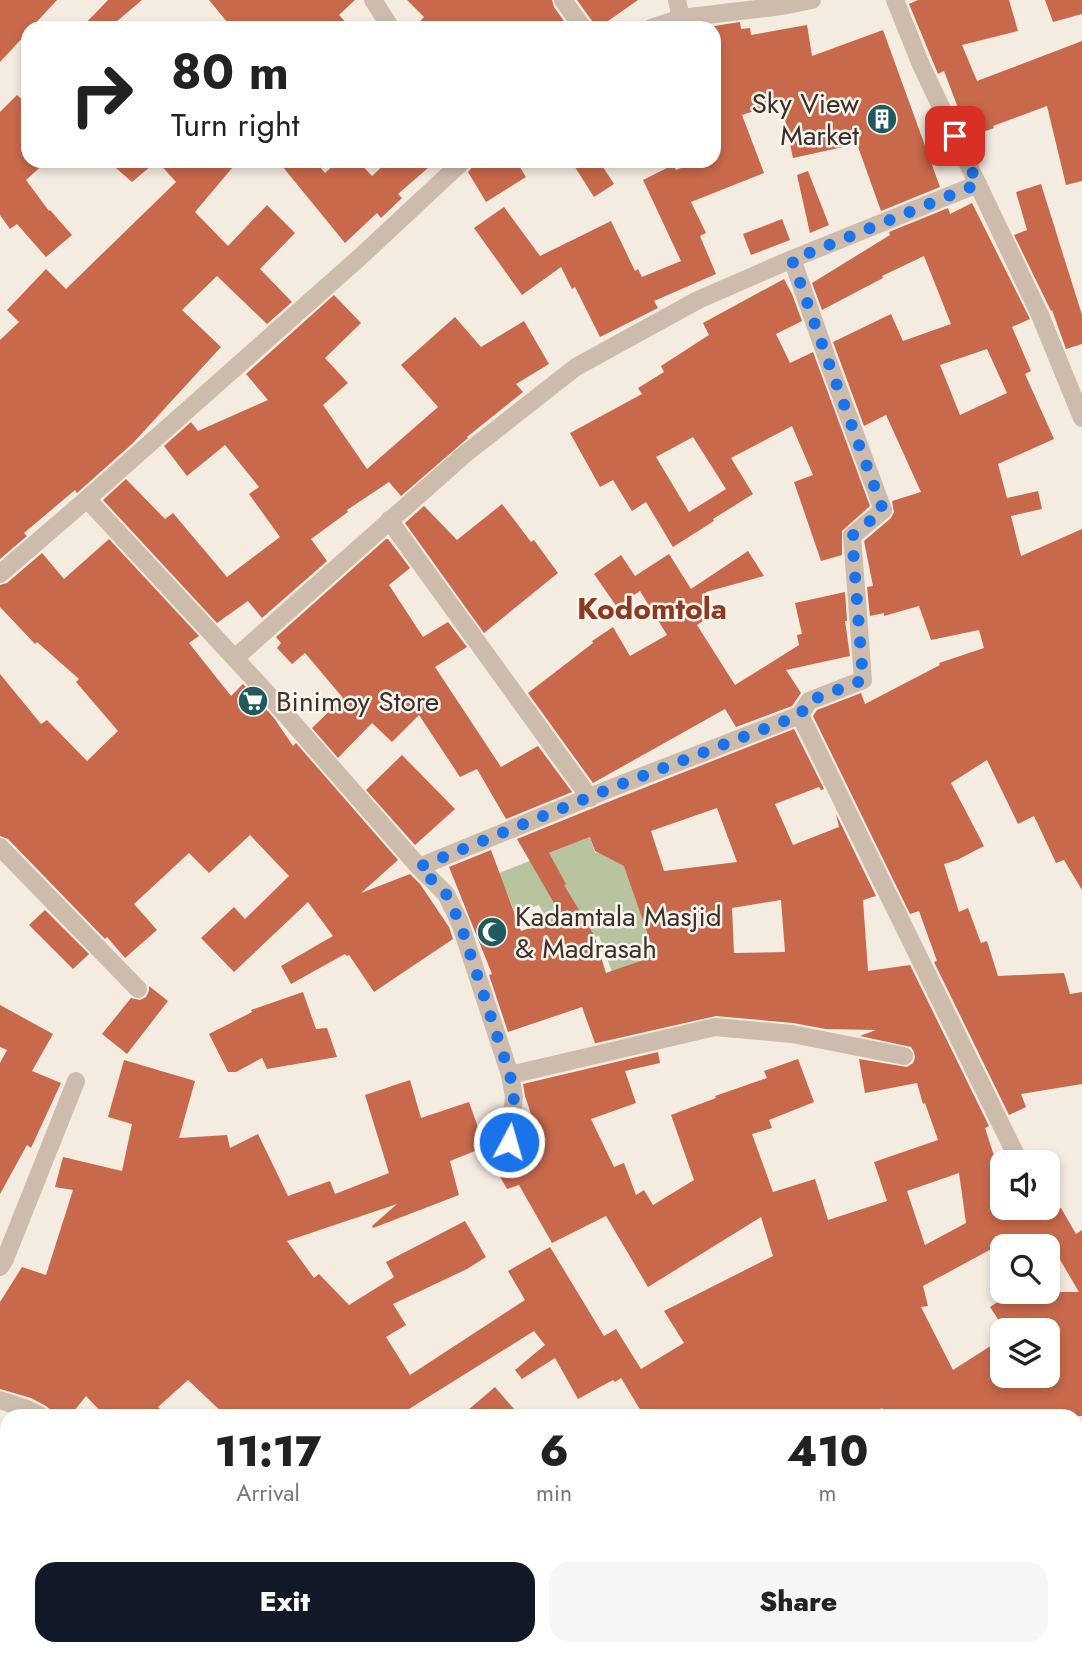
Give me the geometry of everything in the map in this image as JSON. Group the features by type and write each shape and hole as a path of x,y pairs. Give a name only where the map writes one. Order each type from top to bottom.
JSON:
{"street":[{"path":"373,0 386,21"},
{"path":"563,0 578,21"},
{"path":"677,0 681,18"},
{"path":"672,21 812,0"},
{"path":"895,0 921,65 1040,315 1082,418"},
{"path":"0,574 359,258 455,168"},
{"path":"235,658 465,453 576,367 698,300 978,184"},
{"path":"419,867 800,715 809,701 863,680 852,536 883,510 792,260"},
{"path":"87,499 267,692 419,867 446,894 460,923 510,1075 514,1097 509,1142"},
{"path":"389,520 590,798"},
{"path":"800,715 1015,1150"},
{"path":"0,847 138,989"},
{"path":"510,1075 715,1027 792,1034 904,1056"},
{"path":"0,1267 76,1081"},
{"path":"0,1400 27,1409"}],"green space":[{"path":"590,837 595,853 603,852 611,858 622,857 658,968 612,972 599,936 560,946 539,905 515,913 499,873"}],"building":[{"path":"0,0 57,0 38,21 21,21 21,40 0,62"},
{"path":"108,0 142,0 117,21 88,21"},
{"path":"209,0 355,0 339,15 345,21 226,21"},
{"path":"407,0 552,0 564,21 420,21 424,17"},
{"path":"577,0 638,0 608,21 592,21"},
{"path":"918,0 1009,0 1018,31 962,45 977,81 1082,41 1082,181 1066,185 1047,106 969,137 944,71 938,74 909,4"},
{"path":"1045,0 1082,0 1082,14 1053,22"},
{"path":"740,22 741,29 750,28 751,35 807,25 812,56 883,30 940,187 881,211 857,144 793,158 781,102 742,115 764,173 691,202 706,233 700,236 716,274 654,301 658,308 600,337 575,287 572,289 561,267 522,295 474,228 504,207 540,256 611,221 635,271 638,269 642,277 681,261 643,180 667,168 721,168 721,25"},
{"path":"17,95 21,99 21,168 39,168 26,180 49,211 72,235 46,257 17,224 10,229 0,215 0,112"},
{"path":"116,168 149,168 132,182"},
{"path":"163,168 232,168 195,212 228,246 267,205 295,233 260,269 292,302 267,324 217,276 182,310 221,347 133,443 77,493 75,490 24,533 27,536 0,559 0,340 19,322 7,310 46,269 66,289 176,182"},
{"path":"284,168 321,168 325,173 330,168 365,168 372,176 381,168 428,168 398,194 402,198 381,218 377,213 345,243"},
{"path":"471,168 520,168 526,177 486,202 468,172"},
{"path":"575,168 604,168 614,184 594,197"},
{"path":"808,171 829,225 810,233 797,175"},
{"path":"1041,184 1082,315 1082,344 1066,349 1052,310 1014,235 1027,230 1016,192"},
{"path":"972,203 1030,319 1012,327 1031,371 1025,374 1054,439 998,464 1007,498 1038,491 1042,509 1011,516 1021,556 1082,529 1082,890 1064,860 1056,863 1034,816 1018,824 987,760 951,783 984,846 944,864 959,912 968,908 981,943 987,941 998,976 1064,973 1070,994 1082,992 1082,1084 1021,1094 1026,1107 1009,1115 934,962 937,961 919,911 910,914 813,716 817,710 861,693 865,704 940,665 939,663 984,648 979,630 931,640 919,606 884,616 884,613 870,616 867,587 873,586 864,541 891,518 894,512 892,501 921,492 886,415 864,426 833,342 891,314 903,341 951,324 924,256 822,310 812,283 890,235 889,232 948,208 950,214","holes":["987,349 1007,393 960,415 940,365"]},
{"path":"782,219 790,240 751,255 743,234"},
{"path":"784,279 802,321 776,334 790,363 813,352 870,506 842,531 842,555 821,561 794,482 813,475 792,426 731,458 753,494 673,547 646,502 632,511 613,480 600,487 570,433 642,394 638,388 664,372 661,366 709,335 703,323","holes":["693,437 726,489 689,512 656,457"]},
{"path":"334,295 361,323 325,358 348,383 323,405 367,469 438,407 401,365 455,317 481,347 524,321 549,364 516,384 523,392 401,496 389,482 347,510 348,512 311,539 327,561 262,618 248,601 217,623 103,500 126,479 165,519 173,513 227,577 280,537 249,494 259,487 225,445 187,476 164,446 191,422 198,431 268,400 246,374"},
{"path":"502,504 531,542 534,540 558,573 484,633 405,523 424,506 457,540"},
{"path":"109,539 199,636 189,643 231,696 243,684 274,718 293,746 296,743 398,860 361,893 410,874 420,884 449,927 453,939 374,992 349,955 345,954 291,984 281,966 333,936 308,902 234,972 201,938 234,907 245,919 289,876 250,835 209,873 189,853 134,904 157,930 125,958 8,839 0,836 0,674 41,724 47,720 87,761 118,731 76,682 79,679 37,642 35,644 0,607 0,585 7,583 42,553 64,579"},
{"path":"386,539 410,568 389,585 423,637 448,622 467,647 435,667 501,767 538,746 572,792 506,819 477,769 460,777 419,715 392,742 372,723 338,758 312,728 343,698 305,653 292,664 277,648 281,643 276,637"},
{"path":"748,551 764,576 706,592 712,615 697,625 735,685 799,645 797,635 802,634 795,603 845,592 845,621 850,656 786,670 801,693 792,706 736,727 725,709 593,783 528,693 613,627 630,656 667,635 640,591 617,607 594,574 621,555 635,576 669,554 691,589"},
{"path":"794,729 824,789 819,787 775,804 793,845 839,827 836,814 876,896 863,900 868,971 910,965 989,1126 985,1128 992,1150 990,1220 1060,1220 1061,1208 1076,1234 1082,1230 1082,1409 640,1409 621,1378 578,1399 555,1358 522,1379 515,1370 545,1345 534,1331 409,1409 219,1409 188,1380 158,1407 160,1409 98,1409 86,1396 76,1409 50,1409 31,1398 0,1389 0,1302 22,1267 46,1275 73,1190 55,1187 63,1157 122,1171 132,1124 108,1117 124,1060 195,1081 179,1138 227,1135 230,1148 258,1134 288,1196 330,1181 335,1194 389,1173 365,1095 410,1080 421,1118 469,1102 485,1147 450,1161 459,1195 373,1228 372,1226 397,1204 287,1241 314,1278 319,1274 349,1305 394,1277 386,1262 465,1221 486,1257 467,1269 393,1304 406,1325 386,1337 410,1375 525,1300 508,1271 550,1247 604,1336 616,1329 641,1369 684,1343 664,1311 773,1256 761,1217 648,1287 606,1216 552,1243 519,1185 507,1189 490,1159 541,1144 523,1084 658,1052 660,1063 625,1071 636,1103 591,1119 614,1167 624,1163 636,1195 644,1190 653,1205 694,1180 671,1115 767,1078 764,1071 798,1059 814,1102 769,1120 772,1128 752,1134 773,1192 815,1179 828,1220 887,1201 874,1162 938,1140 917,1083 865,1093 859,1059 907,1067 915,1058 911,1047 860,1036 876,1030 826,1029 716,1016 592,1044 595,1043 582,1007 508,1032 489,975 492,974 449,867 491,850 521,931 562,917 517,839","holes":["717,808 737,862 664,871 651,831","590,837 595,851 624,866 655,956 606,973 594,935 564,885 566,884 549,853","781,900 785,952 734,953 732,908","959,1173 966,1223 925,1245 907,1191","990,1234 1060,1234 1060,1260 1079,1292 1060,1292 1060,1304 995,1304 990,1307 997,1318 1060,1318 1060,1388 990,1388 990,1346 953,1370 921,1307 928,1306 923,1286 990,1250"]},
{"path":"402,755 455,809 415,845 366,790"},
{"path":"45,910 89,954 73,969 29,925"},
{"path":"149,986 168,1001 127,1054 102,1034 131,998 140,1000 146,997"},
{"path":"303,992 316,1029 327,1028 337,1057 267,1069 262,1058 236,1072 228,1072 209,1034 252,1012 251,1010"},
{"path":"0,1005 53,1034 32,1071 61,1083 31,1148 27,1145 0,1194 0,1063 7,1050 0,1047"},
{"path":"495,1387 514,1409 469,1409"}],"place":[{"name":"Sky View Market","path":"882,119"},
{"name":"Binimoy Store","path":"253,701"},
{"name":"Kadamtala Masjid & Madrasah","path":"492,932"}],"district":[{"name":"Kodomtola","path":"652,608"}],"route":[{"path":"509,1142 514,1097 510,1075 460,923 446,894 419,867 800,715 809,701 863,680 852,536 883,510 792,260 978,184 955,136"}]}
